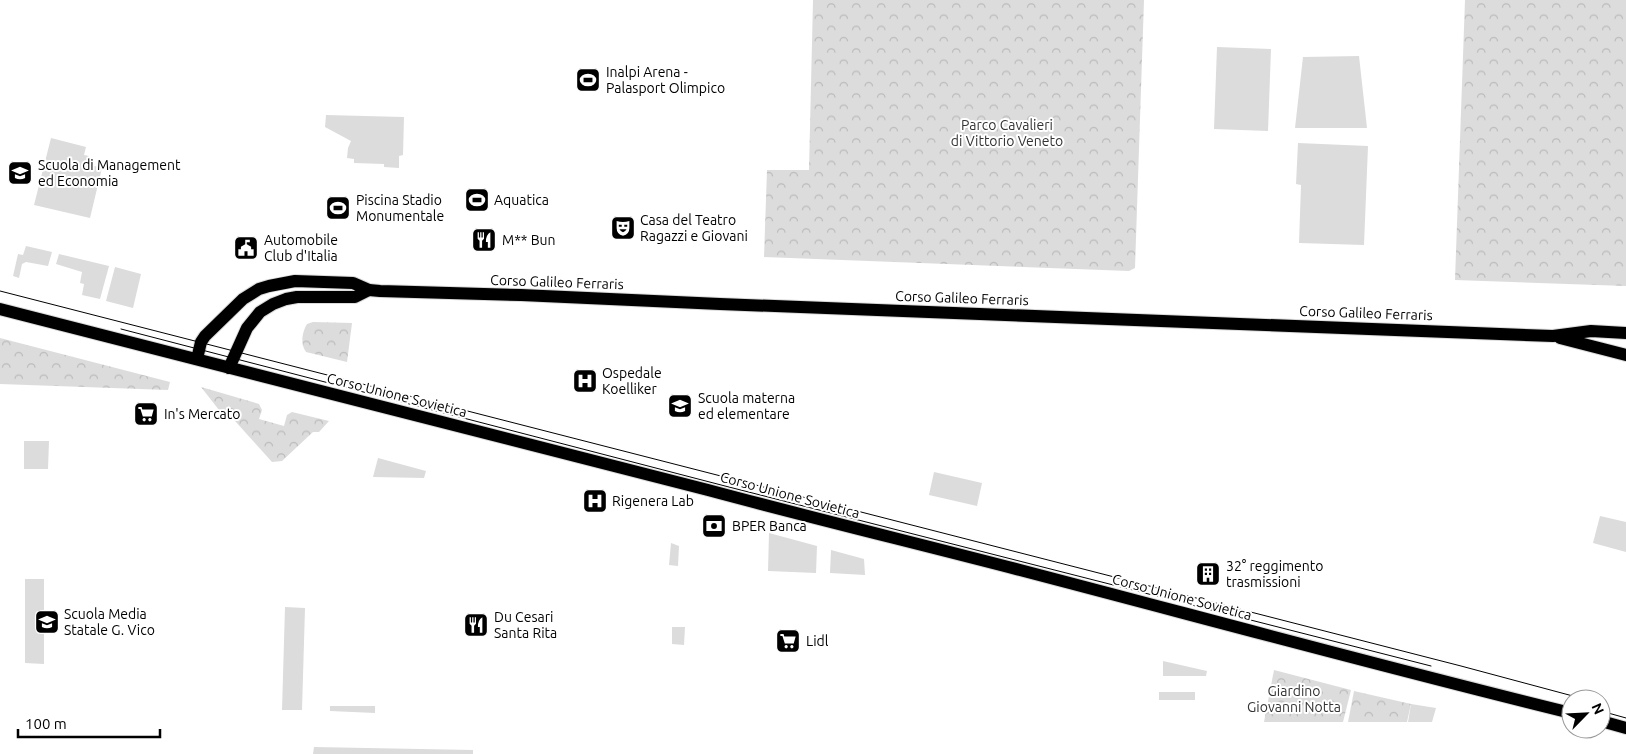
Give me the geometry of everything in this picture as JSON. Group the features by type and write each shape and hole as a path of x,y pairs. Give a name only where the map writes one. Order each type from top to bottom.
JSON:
{"main road":[{"path":"197,359 201,342 205,336 243,299 259,289 295,281 353,283 369,290"},
{"name":"Corso Galileo Ferraris","path":"369,290 1553,336 1591,331 1626,333"},
{"path":"230,368 243,337 253,320 260,312 273,304 286,298 297,297 355,297 369,290"},
{"name":"Corso Unione Sovietica","path":"0,309 928,546 1561,711"},
{"name":"Corso Galileo Ferraris","path":"1553,336 1626,355"},
{"path":"1611,724 1626,728"}],"green space":[{"name":"Parco Cavalieri di Vittorio Veneto","path":"813,0 1144,0 1135,268 1129,271 764,257 767,170 809,170"},
{"path":"1465,0 1626,0 1626,286 1455,280"},
{"path":"1217,47 1271,49 1268,131 1214,129"},
{"path":"1359,56 1367,128 1295,128 1303,57"},
{"path":"326,115 404,117 403,155 399,156 399,168 384,167 384,164 354,163 354,159 347,158 351,141 325,127"},
{"path":"51,138 86,147 84,155 89,156 87,164 102,168 90,218 34,205"},
{"path":"1298,143 1368,146 1364,245 1299,243 1301,185 1296,184"},
{"path":"26,246 52,252 48,266 26,262 22,264 19,278 13,276 18,254 23,255"},
{"path":"59,254 109,266 100,299 82,295 84,284 80,283 82,272 56,264"},
{"path":"115,267 141,274 133,308 106,301"},
{"path":"313,322 352,323 347,362 306,352 302,342 303,334 307,324"},
{"path":"0,338 170,382 168,390 0,384"},
{"path":"201,387 259,404 262,410 259,419 284,426 287,415 292,412 329,421 319,432 313,432 282,461 272,462 226,411 219,410"},
{"path":"24,441 49,441 48,469 24,469"},
{"path":"378,458 426,471 424,478 373,477"},
{"path":"934,472 982,483 977,506 929,495"},
{"path":"1600,516 1626,522 1626,552 1593,543"},
{"path":"769,533 817,546 816,573 768,571"},
{"path":"671,543 679,546 678,566 669,565"},
{"path":"831,550 864,559 865,575 830,573"},
{"path":"25,579 44,579 44,664 25,663"},
{"path":"285,607 305,608 302,710 282,710"},
{"path":"672,627 685,627 684,645 672,644"},
{"path":"1163,661 1207,671 1206,676 1163,676"},
{"name":"Giardino Giovanni Notta","path":"1274,670 1351,690 1343,722 1264,722"},
{"name":"Giardino Giovanni Notta","path":"1354,691 1411,704 1407,722 1348,722"},
{"path":"1159,692 1195,692 1195,700 1159,700"},
{"path":"1411,704 1436,708 1432,722 1408,722"},
{"path":"330,706 375,706 375,713 330,711"},
{"path":"314,747 473,750 473,754 313,754"}],"tram line":[{"path":"0,291 1561,693"},
{"path":"121,329 725,486 1431,666"},
{"path":"1611,714 1626,718"}],"place":[{"name":"Inalpi Arena - Palasport Olimpico","path":"588,80"},
{"name":"Scuola di Management ed Economia","path":"20,173"},
{"name":"Aquatica","path":"477,200"},
{"name":"Piscina Stadio Monumentale","path":"338,208"},
{"name":"Casa del Teatro Ragazzi e Giovani","path":"623,228"},
{"name":"M** Bun","path":"484,240"},
{"name":"Automobile Club d'Italia","path":"246,248"},
{"name":"Ospedale Koelliker","path":"585,381"},
{"name":"Scuola materna ed elementare","path":"680,406"},
{"name":"In's Mercato","path":"146,414"},
{"name":"Rigenera Lab","path":"595,501"},
{"name":"BPER Banca","path":"714,526"},
{"name":"32° reggimento trasmissioni","path":"1208,574"},
{"name":"Scuola Media Statale G. Vico","path":"47,622"},
{"name":"Du Cesari Santa Rita","path":"476,625"},
{"name":"Lidl","path":"788,641"}]}
